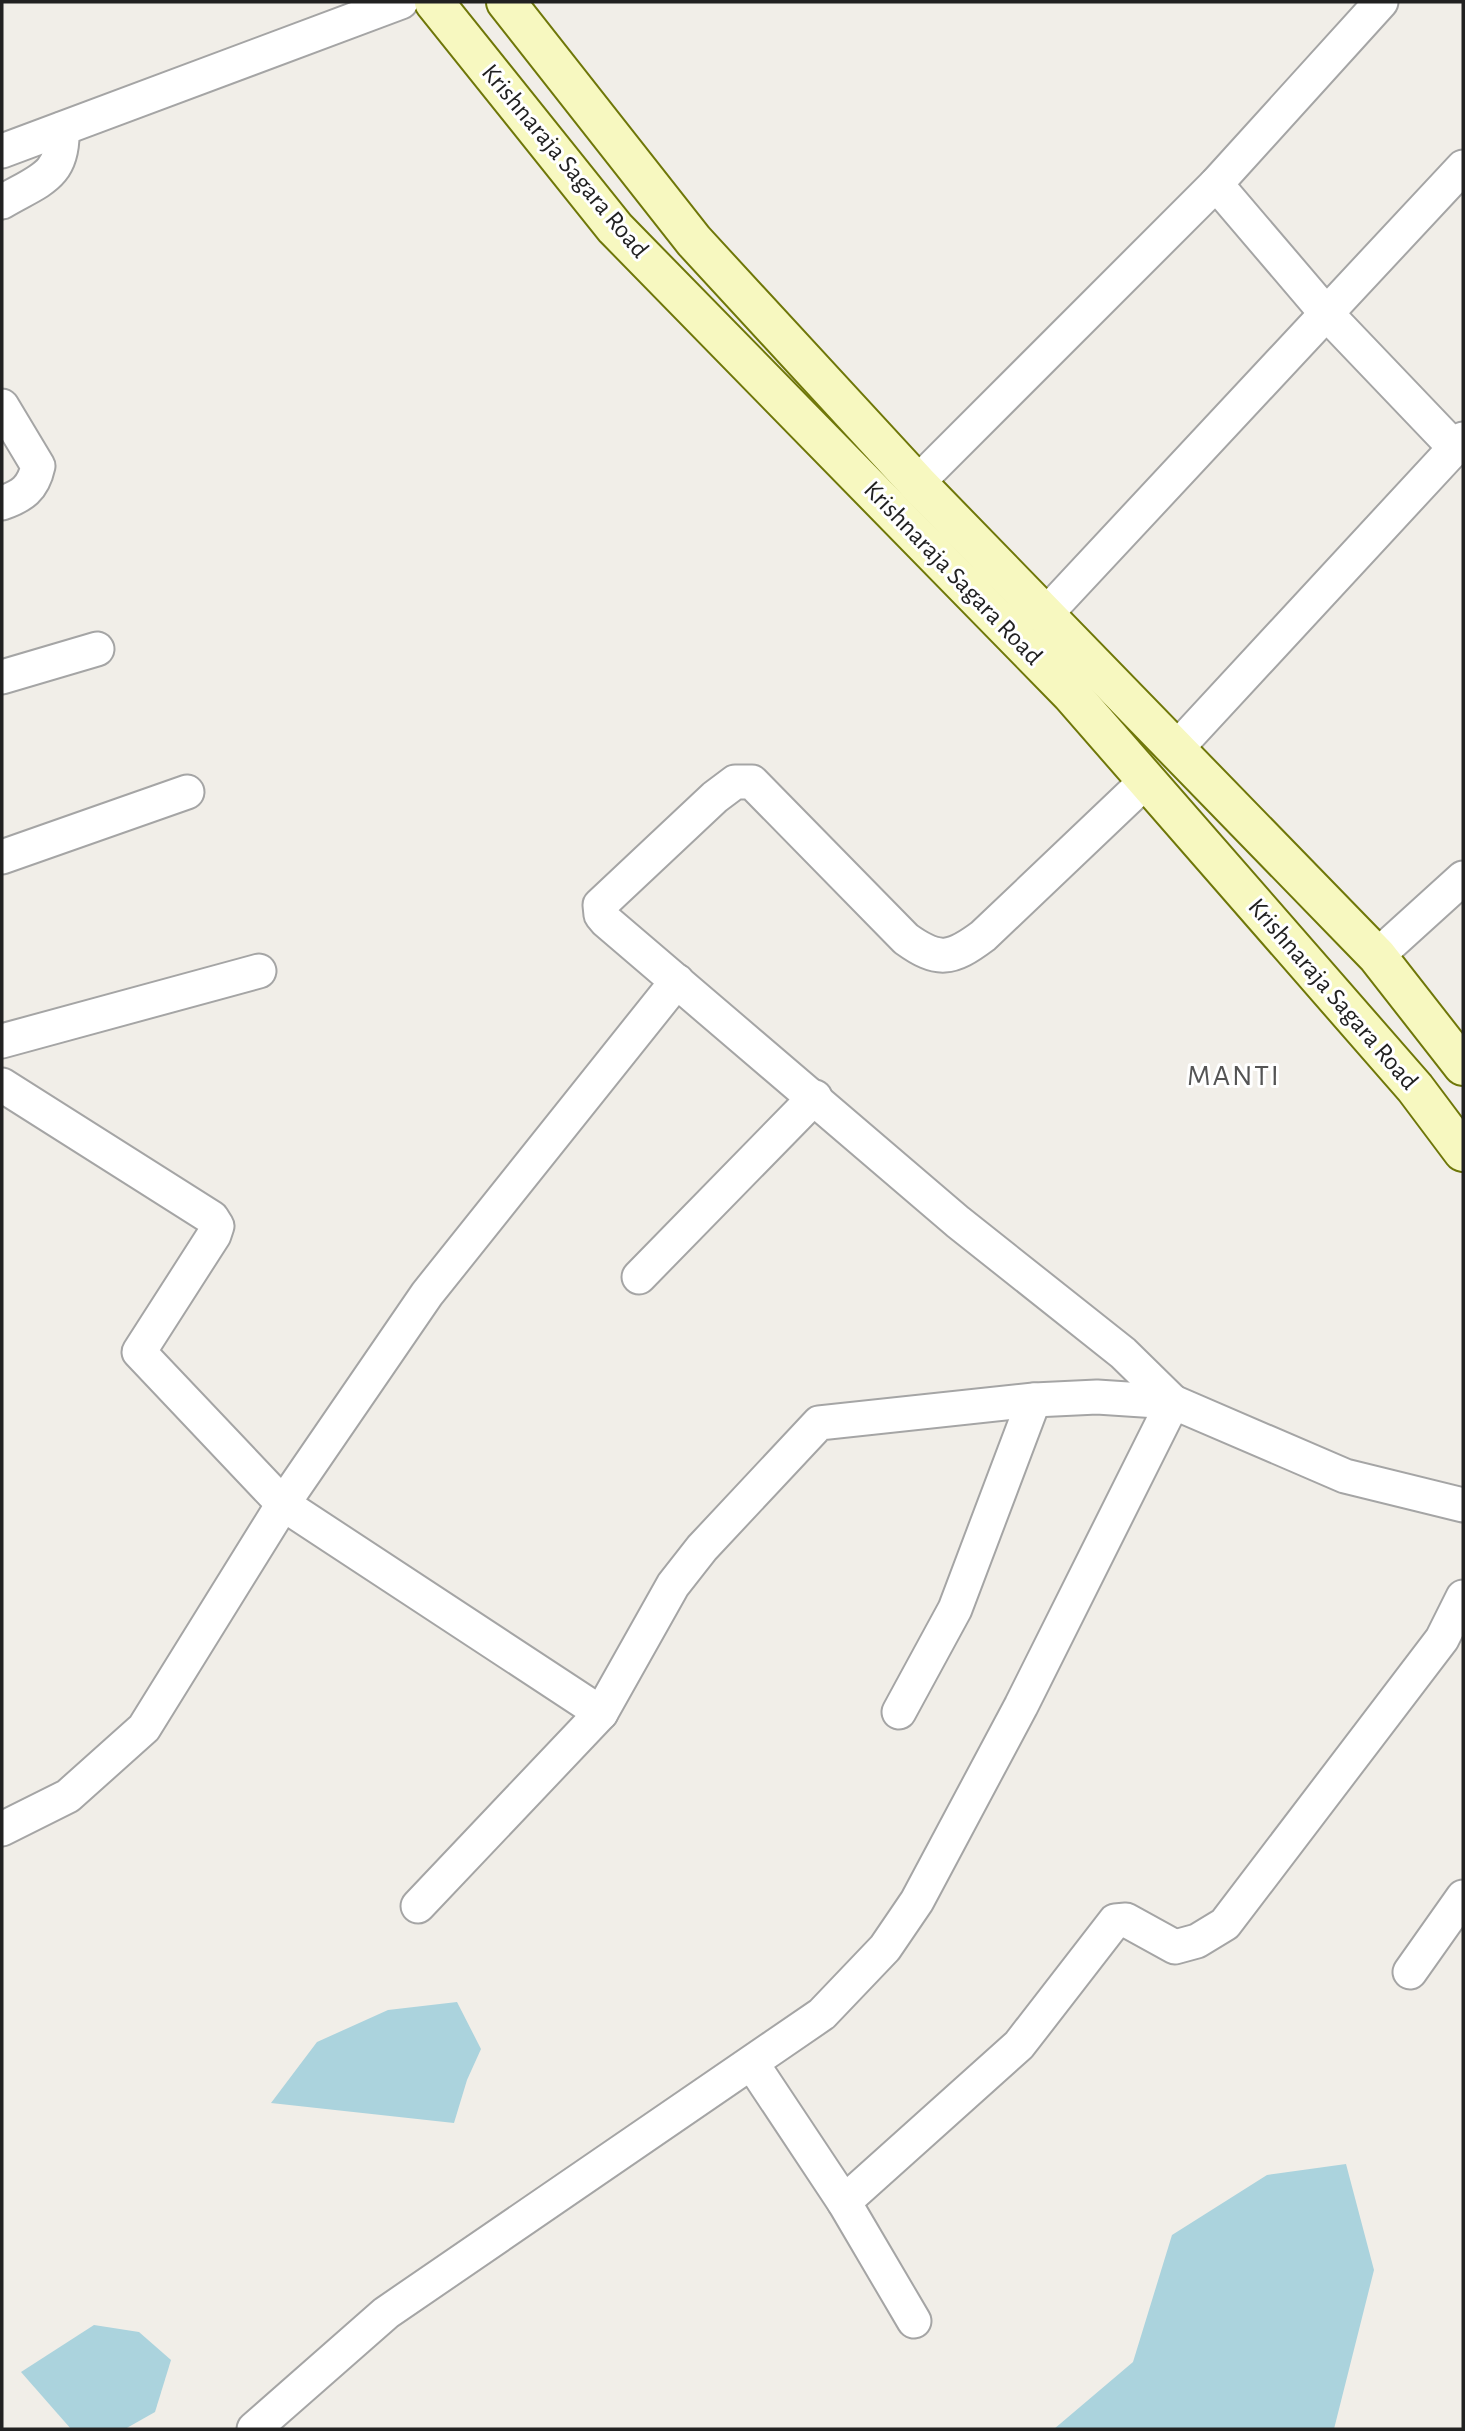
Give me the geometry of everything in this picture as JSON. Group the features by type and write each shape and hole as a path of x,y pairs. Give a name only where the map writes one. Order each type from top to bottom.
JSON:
{"main road":[{"name":"Krishnaraja Sagara Road","path":"435,2 615,228 1071,694 1415,1088 1463,1152"},
{"name":"Krishnaraja Sagara Road","path":"506,2 694,241 1044,616 1377,956 1463,1066"}],"street":[{"path":"2,151 401,2"},
{"path":"917,483 1216,184 1381,2"},
{"path":"2,202 54,170 63,153 62,129"},
{"path":"1044,616 1463,167"},
{"path":"1176,749 1459,444 1326,313 1216,184"},
{"path":"2,406 38,466 35,481 22,496 2,503"},
{"path":"2,677 97,649"},
{"path":"1147,780 982,936 967,948 948,956 927,954 906,939 752,782 736,782 600,905 601,915 606,921 958,1222 1123,1353 1173,1402"},
{"path":"2,857 187,792"},
{"path":"1377,956 1463,878"},
{"path":"2,1041 259,971"},
{"path":"2,1829 68,1796 144,1728 283,1504 427,1294 677,981"},
{"path":"2,1085 212,1218 217,1226 214,1235 139,1352 283,1504 601,1713"},
{"path":"639,1278 815,1097"},
{"path":"418,1906 601,1713 673,1585 702,1548 819,1423 1034,1400 1097,1397 1173,1402 1345,1476 1463,1505"},
{"path":"899,1712 956,1609 1034,1400"},
{"path":"254,2429 386,2314 753,2065 822,2014 885,1948 917,1901 1021,1706 1173,1402"},
{"path":"844,2202 1019,2045 1115,1921 1126,1920 1175,1947 1197,1941 1226,1924 1442,1639 1463,1597"},
{"path":"1410,1972 1463,1897"},
{"path":"753,2065 844,2202 914,2321"}],"water":[{"path":"457,2002 481,2049 467,2080 454,2123 271,2103 317,2042 388,2010"},
{"path":"1346,2164 1374,2270 1334,2429 1054,2429 1133,2362 1172,2235 1267,2175"},
{"path":"94,2325 139,2332 171,2360 155,2412 125,2429 71,2429 21,2372"}],"district":[{"name":"MANTI","path":"1234,1076"}]}
